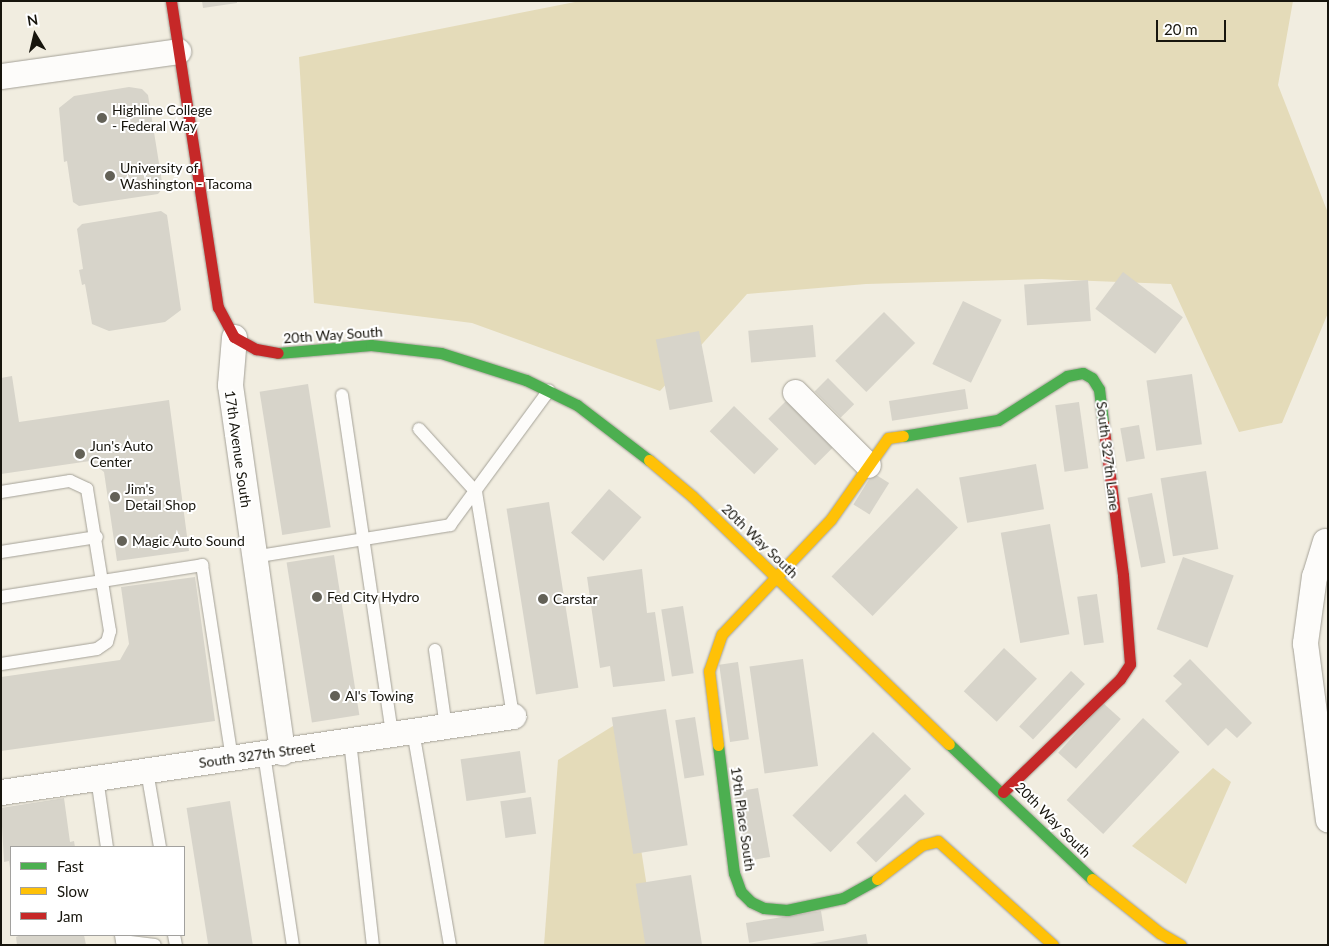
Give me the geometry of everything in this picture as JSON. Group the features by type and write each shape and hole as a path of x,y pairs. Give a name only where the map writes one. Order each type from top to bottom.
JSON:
{"street":[{"path":"171,1 212,282 218,307 234,337"},
{"path":"1,76 178,51"},
{"name":"20th Way South","path":"234,337 256,350 273,353 371,346 441,353 501,371 549,390 615,432 692,496 1003,792 1079,869 1118,902 1178,944"},
{"name":"17th Avenue South","path":"234,337 230,385 253,557 273,753"},
{"name":"South 327th Lane","path":"775,577 831,519 888,438 998,420 1071,375 1089,375 1099,389 1123,575 1131,649 1130,664 1124,675 1003,792"},
{"path":"795,392 868,465"},
{"path":"1325,541 1313,585 1305,643 1328,820"},
{"name":"19th Place South","path":"775,577 722,634 709,671 734,873 741,892 751,902 772,909 833,901 868,886 922,845 938,841 1053,945"},
{"name":"South 327th Street","path":"1,792 512,716"}],"lane":[{"path":"253,557 450,525 549,390"},
{"path":"342,395 363,540 402,733 450,945"},
{"path":"419,429 476,492 512,716"},
{"path":"1,492 70,481 83,484 89,492 104,581 110,631 104,645 1,664"},
{"path":"1,552 97,537"},
{"path":"1,597 202,565 232,759"},
{"path":"435,650 446,726"},
{"path":"350,741 373,945"},
{"path":"273,753 293,945"},
{"path":"148,771 160,846"},
{"path":"97,778 107,846"},
{"path":"121,936 122,941 155,945"}],"shaded area":[{"path":"580,1 1293,1 1278,85 1328,213 1328,313 1282,423 1239,432 1171,284 1042,279 866,284 747,294 660,391 472,323 314,303 299,57"},
{"path":"621,721 656,945 544,945 558,760"},
{"path":"1213,768 1231,782 1186,884 1132,846"}],"building":[{"path":"202,1 237,1 237,3 203,8"},
{"path":"129,87 142,89 148,95 163,188 158,194 79,206 73,202 67,161 64,162 59,108 74,96"},
{"path":"161,211 167,215 181,310 165,322 109,331 92,324 85,284 82,285 79,270 83,269 77,229 82,224"},
{"path":"1123,272 1183,317 1155,354 1095,309"},
{"path":"1088,280 1091,321 1027,325 1024,284"},
{"path":"963,301 1002,320 971,383 932,364"},
{"path":"884,312 915,343 866,392 835,361"},
{"path":"813,325 816,357 751,363 748,331"},
{"path":"699,331 713,402 670,410 656,339"},
{"path":"1192,374 1202,444 1156,451 1146,380"},
{"path":"12,376 19,422 169,400 189,551 117,561 104,472 90,461 1,474 1,378"},
{"path":"828,378 854,404 841,418 815,391"},
{"path":"308,384 331,527 282,535 260,392"},
{"path":"965,389 968,409 892,421 889,401"},
{"path":"786,401 833,448 815,465 768,419"},
{"path":"1079,402 1088,468 1065,472 1055,405"},
{"path":"734,406 779,449 754,474 710,431"},
{"path":"1139,425 1145,458 1126,462 1120,428"},
{"path":"1036,464 1044,509 967,523 959,478"},
{"path":"1206,471 1218,549 1173,556 1161,478"},
{"path":"873,473 889,483 870,514 853,504"},
{"path":"917,488 958,528 873,616 832,576"},
{"path":"609,489 641,517 603,561 571,533"},
{"path":"1152,493 1166,563 1141,567 1127,498"},
{"name":"Carstar","path":"549,502 578,688 536,694 507,509"},
{"path":"1050,524 1069,634 1020,643 1001,533"},
{"path":"334,555 359,715 312,723 287,563"},
{"path":"1183,557 1234,575 1207,648 1157,629"},
{"path":"642,569 647,613 655,612 665,681 613,687 610,666 600,668 587,577"},
{"path":"195,577 215,721 1,751 1,677 120,660 129,644 121,587"},
{"path":"1097,594 1104,643 1084,645 1077,597"},
{"path":"683,606 694,673 672,677 661,609"},
{"path":"1004,648 1037,679 997,722 964,691"},
{"path":"803,659 818,766 765,773 750,667"},
{"path":"1190,659 1252,723 1237,738 1226,728 1208,746 1165,701 1182,684 1173,676"},
{"path":"738,662 749,739 730,742 719,665"},
{"path":"1071,671 1085,684 1033,740 1019,727"},
{"path":"1103,703 1121,719 1076,769 1058,753"},
{"path":"666,709 688,845 633,854 612,718"},
{"path":"695,717 704,775 684,778 675,720"},
{"path":"1143,718 1180,752 1103,834 1067,800"},
{"path":"873,732 911,769 831,852 792,815"},
{"path":"520,751 526,793 466,801 461,759"},
{"path":"758,788 770,857 746,861 733,792"},
{"path":"905,794 925,814 876,863 856,843"},
{"path":"531,797 536,834 505,838 500,801"},
{"path":"64,798 70,842 74,841 75,846 10,846 10,868 9,861 4,862 1,808"},
{"path":"230,801 253,945 208,945 187,808"},
{"path":"691,875 702,945 645,945 636,884"},
{"path":"821,911 824,931 749,943 746,923"},
{"path":"866,934 868,945 809,945 809,944"},
{"path":"84,936 86,945 17,945 16,937"}],"traffic: fast":[{"path":"278,353 371,345 441,353 526,380 577,405 649,460"},
{"path":"903,436 998,420 1067,376 1083,373 1092,378 1099,389 1103,423"},
{"path":"949,744 1092,879"},
{"path":"718,745 734,873 741,892 751,902 764,908 787,910 843,898 877,879"}],"traffic: slow":[{"path":"718,745 709,671 722,634 831,519 888,438 903,436"},
{"path":"649,460 692,496 949,744"},
{"path":"877,879 922,845 938,841 1053,945"},
{"path":"1092,879 1160,933 1181,945"}],"traffic: jam":[{"path":"171,1 218,307 234,337 256,349 278,353"},
{"path":"1003,792 1120,679 1130,664 1123,575 1103,423"}],"place":[{"name":"Highline College - Federal Way","path":"102,118"},
{"name":"University of Washington - Tacoma","path":"110,176"},
{"name":"Jun's Auto Center","path":"80,454"},
{"name":"Jim's Detail Shop","path":"115,497"},
{"name":"Magic Auto Sound","path":"122,541"},
{"name":"Fed City Hydro","path":"317,597"},
{"name":"Carstar","path":"543,599"},
{"name":"Al's Towing","path":"335,696"}]}
